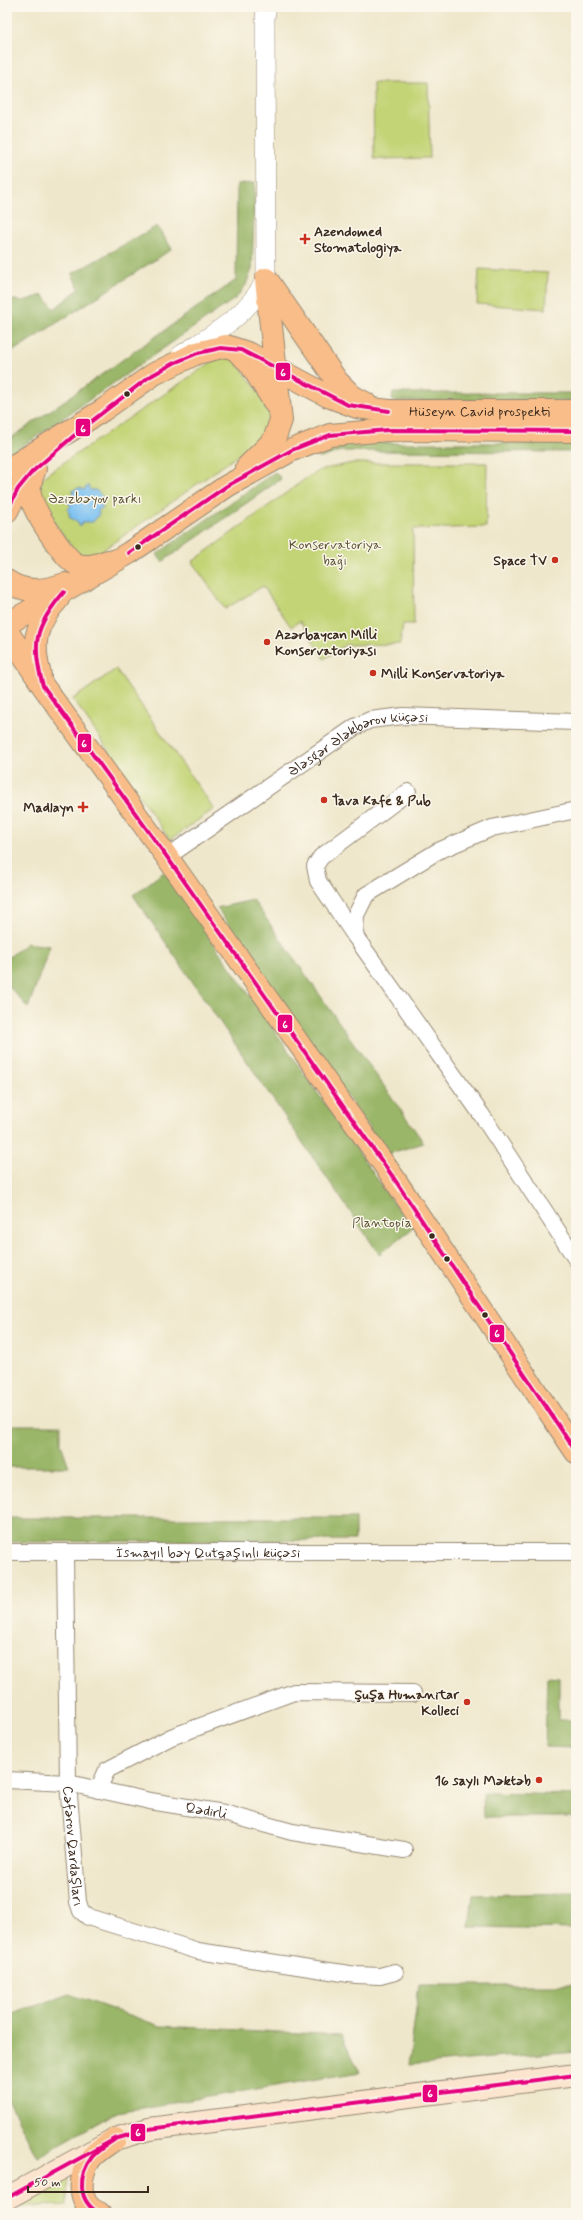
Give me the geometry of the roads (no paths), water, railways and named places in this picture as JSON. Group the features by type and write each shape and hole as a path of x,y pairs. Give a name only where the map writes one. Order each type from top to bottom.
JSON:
{"main road":[{"path":"227,486 274,440 280,428 281,414 277,368 266,279"},
{"path":"266,279 344,389 388,421"},
{"path":"217,347 235,352 246,358 281,414"},
{"name":"Hüseyn Cavid prospekti","path":"103,410 154,374 182,359 217,347 232,347 241,350 348,405 388,421 576,431"},
{"path":"7,511 22,484 35,468 103,410"},
{"path":"7,470 103,410"},
{"name":"Hüseyn Cavid prospekti","path":"388,421 576,411"},
{"path":"7,624 130,553 227,486 292,450 317,439 388,421"},
{"path":"35,468 29,487 32,500 43,520 70,560 85,566 94,566 130,553"},
{"path":"7,581 22,589 44,590 99,571"},
{"path":"43,686 36,663 35,646 37,630 47,611 64,592"},
{"path":"7,631 43,686 167,857 393,1176 576,1452"},
{"path":"7,658 19,665 43,686"},
{"path":"7,2198 115,2139 149,2129 576,2075"},
{"path":"99,2213 86,2205 82,2196 82,2179 91,2158 115,2139"}],"street":[{"path":"154,374 249,307 258,295 266,279 267,7"},
{"name":"Ələsgər Ələkbərov küçəsi","path":"167,857 355,727 370,720 403,716 576,722"},
{"path":"408,792 321,857 315,866 318,881 355,936 481,1114 574,1251"},
{"path":"355,936 356,915 366,895 438,851 492,828 576,810"},
{"name":"İsmayıl bəy Qutqaşınlı küçəsi","path":"7,1552 576,1552"},
{"name":"Cəfərov Qardaşları","path":"65,1552 68,1783 78,1902 81,1911 88,1917 198,1951 356,1975 380,1976 395,1972"},
{"path":"98,1790 107,1770 171,1736 294,1692 413,1693"},
{"name":"Qədirli","path":"7,1780 68,1783 98,1790 224,1813 292,1832 404,1850"}],"water":[{"path":"88,485 90,490 96,490 102,496 100,504 104,508 98,510 99,514 93,522 84,522 80,526 77,521 70,518 68,509 71,506 67,502 72,499 73,490 80,488 84,490"}],"place":[{"name":"Azendomed Stomatologiya","path":"305,239"},
{"name":"Space TV","path":"555,560"},
{"name":"Azərbaycan Milli Konservatoriyası","path":"267,642"},
{"name":"Milli Konservatoriya","path":"373,673"},
{"name":"Tava Kafe & Pub","path":"324,800"},
{"name":"Madlayn","path":"83,807"},
{"name":"Şuşa Humanitar Kolleci","path":"467,1702"},
{"name":"16 saylı Məktəb","path":"539,1780"}],"park label":[{"name":"Əzizbəyov parkı","path":"95,498"},
{"name":"Konservatoriya bağı","path":"335,552"},
{"name":"Plantopia","path":"382,1222"}]}
